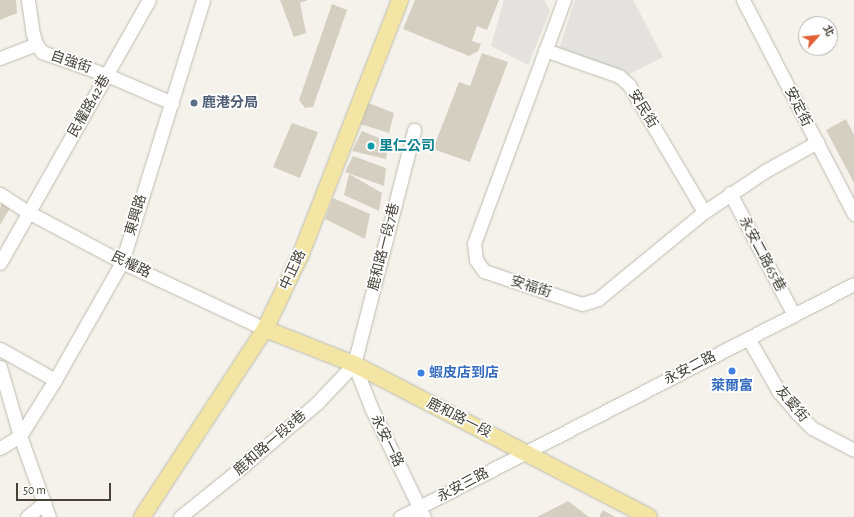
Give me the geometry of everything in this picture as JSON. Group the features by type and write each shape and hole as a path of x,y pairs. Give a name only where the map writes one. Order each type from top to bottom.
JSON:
{"main road":[{"name":"中正路","path":"142,517 265,329 301,254 400,0"},
{"name":"鹿和路一段","path":"265,329 354,364 649,517"}],"street":[{"name":"自強街","path":"28,0 36,44 42,52 107,75 172,103"},
{"name":"民權路42巷","path":"0,263 149,0"},
{"name":"東興路","path":"0,448 20,436 55,380 122,262 203,0"},
{"name":"安福街","path":"564,0 474,244 476,260 484,271 582,304 598,299 704,212 730,193 765,171 817,142"},
{"name":"安定街","path":"743,0 854,214"},
{"path":"0,58 36,44"},
{"name":"安民街","path":"545,50 619,76 629,85 704,212"},
{"name":"鹿和路一段7巷","path":"354,364 414,130"},
{"name":"永安二路65巷","path":"730,193 794,315"},
{"name":"民權路","path":"0,194 28,212 122,262 265,329"},
{"name":"永安二路","path":"525,452 854,284"},
{"name":"友愛街","path":"748,338 779,392 797,414 812,428 854,450"},
{"path":"0,349 55,380"},
{"name":"永安一路","path":"354,364 372,410 422,512"},
{"name":"鹿和路一段8巷","path":"180,517 232,476 317,403 354,364"},
{"path":"0,367 20,436 45,502 49,517"},
{"name":"永安三路","path":"400,517 422,512 525,452"},
{"path":"27,517 45,502"}],"shaded area":[{"path":"504,0 544,0 550,11 528,65 491,46"},
{"path":"575,0 633,0 663,57 629,74 558,52"}],"building":[{"path":"0,0 16,0 17,13 0,20"},
{"path":"280,0 308,0 300,3 306,33 294,37"},
{"path":"415,0 499,0 487,30 477,26 472,41 481,44 478,51 469,56 403,29"},
{"path":"332,4 347,10 313,107 305,108 299,100"},
{"path":"482,53 508,62 470,162 433,149 459,82 470,86"},
{"path":"366,102 394,113 389,133 357,123"},
{"path":"846,119 854,135 854,183 826,130"},
{"path":"292,123 318,132 300,178 273,167"},
{"name":"里仁公司","path":"362,131 389,142 386,159 352,151"},
{"path":"353,156 386,168 384,186 345,172"},
{"path":"349,174 382,193 379,211 344,195"},
{"path":"333,198 370,214 365,239 325,219"},
{"path":"4,200 12,205 0,225 0,208"},
{"path":"568,501 589,517 537,517"},
{"path":"603,510 615,517 599,517"}],"place":[{"name":"鹿港分局","path":"194,103"},
{"name":"里仁公司","path":"371,146"},
{"name":"萊爾富","path":"732,371"},
{"name":"蝦皮店到店","path":"421,373"}]}
